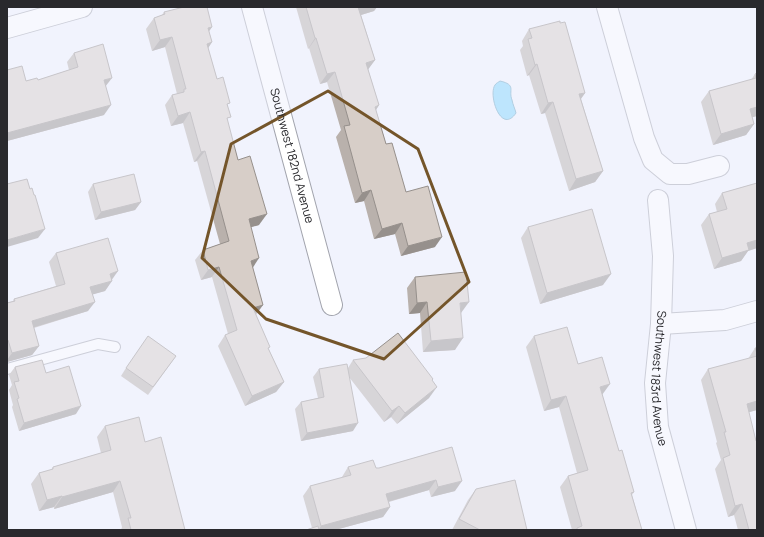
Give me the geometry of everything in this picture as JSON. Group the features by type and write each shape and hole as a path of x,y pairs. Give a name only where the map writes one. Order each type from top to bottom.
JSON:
{"street":[{"path":"7,28 82,7"},
{"name":"Southwest 182nd Avenue","path":"252,7 332,305"},
{"path":"607,7 644,138 653,160 670,174 688,174 720,166"},
{"name":"Southwest 183rd Avenue","path":"658,200 663,256 661,324 655,383 658,427 686,530"},
{"path":"661,324 725,320 757,311"}],"lane":[{"path":"7,369 98,344 116,348"}],"highlighted area":[{"path":"328,91 418,149 469,282 384,359 266,319 202,258 231,144"}],"water":[{"path":"500,81 508,84 511,88 511,96 516,113 511,119 505,119 497,111 493,97 493,90 495,84"}],"building":[{"path":"184,7 207,7 212,27 208,28 212,42 207,44 217,79 223,77 230,103 227,104 231,117 227,118 238,160 250,156 267,214 249,219 259,258 251,261 263,305 253,308 270,347 268,348 284,382 252,396 225,335 237,330 219,267 208,270 203,250 229,241 205,151 201,152 190,112 178,116 172,95 184,92 184,89 186,89 172,37 160,40 154,18 165,14 164,12"},
{"path":"306,7 358,7 375,60 366,63 379,105 375,107 386,144 392,143 406,192 428,186 442,237 408,246 402,223 382,229 371,190 362,193 344,126 350,125 335,72 327,74"},
{"path":"560,21 560,23 565,22 585,93 579,94 603,171 576,179 553,102 548,103 528,39 532,38 529,29"},
{"path":"103,44 112,78 104,80 111,105 7,133 7,70 22,66 26,81 37,78 38,80 78,67 74,53"},
{"path":"757,73 757,107 750,109 754,124 721,134 709,91 756,78 755,74"},
{"path":"134,174 141,202 101,212 93,184"},
{"path":"27,179 30,189 32,188 35,195 45,229 7,240 7,184"},
{"path":"757,183 757,240 747,243 749,250 722,258 709,214 727,209 722,193"},
{"path":"592,209 611,274 547,293 528,227"},
{"path":"108,238 118,271 110,274 112,281 90,287 95,302 32,321 39,346 12,353 7,340 7,303 15,301 14,299 65,284 56,253"},
{"path":"466,272 469,302 460,303 463,338 431,341 427,302 417,303 415,277"},
{"path":"567,327 578,364 602,357 610,384 600,387 619,451 622,450 634,492 631,493 642,530 577,530 577,528 582,526 568,476 588,470 566,396 551,400 534,336"},
{"path":"398,333 433,379 432,380 437,387 405,413 399,406 392,411 353,360 366,358"},
{"path":"148,336 176,356 153,387 126,368"},
{"path":"757,356 757,401 747,404 757,441 757,530 749,530 742,504 735,506 723,458 730,455 724,432 726,432 708,369"},
{"path":"42,360 46,373 69,366 81,406 24,423 14,382 19,381 15,367"},
{"path":"347,364 358,423 307,433 301,402 324,397 319,369"},
{"path":"139,417 145,442 161,437 185,530 131,530 128,518 131,518 120,481 47,500 39,473 53,469 53,467 111,450 105,426"},
{"path":"452,447 462,481 438,487 436,480 386,494 390,507 321,526 310,486 351,475 348,467 373,460 376,468 379,468"},
{"path":"515,480 527,530 480,530 459,519 476,489"},
{"path":"318,526 319,530 306,530"}]}
